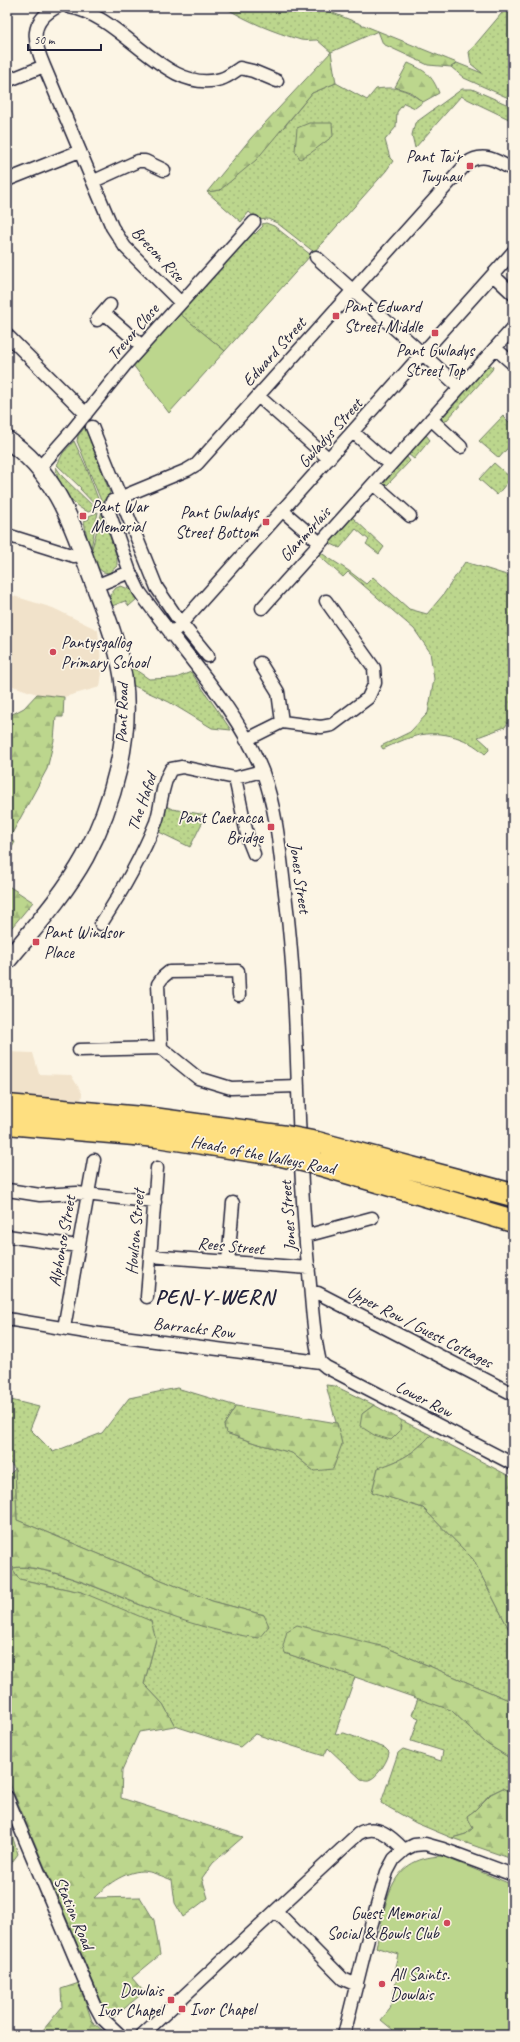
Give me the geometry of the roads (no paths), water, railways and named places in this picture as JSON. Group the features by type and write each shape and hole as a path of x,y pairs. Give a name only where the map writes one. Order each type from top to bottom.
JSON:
{"highway":[{"name":"Heads of the Valleys Road","path":"7,1106 153,1118 513,1195"},
{"name":"Heads of the Valleys Road","path":"7,1123 284,1146"},
{"name":"Heads of the Valleys Road","path":"318,1153 513,1221"}],"street":[{"name":"Brecon Rise","path":"57,7 47,12 40,21 34,35 36,48 112,226 125,247 181,303"},
{"path":"69,7 97,16 164,66 178,75 191,80 205,81 222,79 240,68 253,71 277,81"},
{"path":"7,81 44,66"},
{"path":"7,180 80,150"},
{"name":"Edward Street","path":"109,512 112,501 197,464 467,163 477,158 492,158 513,170"},
{"path":"94,181 138,161 145,161 164,170"},
{"name":"Trevor Close","path":"40,467 142,346 254,222"},
{"name":"Gwladys Street","path":"171,635 494,276 513,252"},
{"path":"316,257 459,387"},
{"path":"494,276 513,294"},
{"path":"104,313 142,346"},
{"name":"Glanmorlais","path":"262,608 513,328"},
{"path":"7,335 86,414"},
{"path":"495,348 513,364"},
{"path":"258,396 329,459"},
{"path":"431,419 461,447"},
{"path":"92,427 149,572 157,588 182,624 208,656"},
{"path":"353,432 390,465"},
{"name":"Pant Road","path":"7,440 28,455 40,467 55,492 84,555 114,639 123,677 124,723 122,746 104,813 85,857 58,898 7,961"},
{"path":"374,484 410,516"},
{"path":"283,511 320,542"},
{"name":"Jones Street","path":"109,512 130,572 139,590 171,635 216,693 246,740 262,771 271,799 291,940 305,1236 320,1362"},
{"path":"7,535 74,556 84,555"},
{"path":"95,586 130,572"},
{"path":"246,740 282,722 321,727 332,725 368,698 373,691 376,675 374,668 326,601"},
{"path":"260,663 278,692 282,722"},
{"name":"The Hafod","path":"101,924 112,907 151,834 157,819 165,778 171,769 182,767 235,778 262,771"},
{"path":"235,778 248,839 254,854"},
{"path":"161,1048 158,984 163,976 169,972 238,971 239,995"},
{"path":"79,1050 161,1048 198,1078 231,1088 298,1086"},
{"name":"Alphonso Street","path":"64,1328 94,1160"},
{"name":"Houlson Street","path":"147,1297 157,1168"},
{"path":"8,1190 40,1195 63,1193 88,1194 155,1202"},
{"path":"228,1262 233,1203"},
{"path":"305,1236 372,1218"},
{"path":"7,1236 78,1246"},
{"name":"Rees Street","path":"150,1256 309,1268"},
{"name":"Upper Row / Guest Cottages","path":"311,1293 318,1293 513,1394"},
{"name":"Barracks Row","path":"7,1319 320,1362"},
{"name":"Lower Row","path":"320,1362 326,1367 513,1464"},
{"name":"Station Road","path":"7,1797 95,2006 102,2018 120,2035"},
{"path":"142,2035 363,1831 374,1829 386,1833 404,1850"},
{"path":"344,2035 371,1926 388,1872 394,1859 404,1850 414,1845 425,1844 443,1849 513,1875"},
{"path":"276,1911 344,1979 357,1985"}],"place":[{"name":"Pant Tai'r Twynau","path":"470,166"},
{"name":"Pant Edward Street Middle","path":"336,316"},
{"name":"Pant Gwladys Street Top","path":"435,333"},
{"name":"Pant War Memorial","path":"83,516"},
{"name":"Pant Gwladys Street Bottom","path":"266,522"},
{"name":"Pantysgallog Primary School","path":"53,652"},
{"name":"Pant Caeracca Bridge","path":"271,827"},
{"name":"Pant Windsor Place","path":"36,942"},
{"name":"Guest Memorial Social & Bowls Club","path":"447,1923"},
{"name":"All Saints. Dowlais","path":"382,1984"},
{"name":"Dowlais Ivor Chapel","path":"171,2000"},
{"name":"Ivor Chapel","path":"182,2009"}],"district":[{"name":"PEN-Y-WERN","path":"215,1297"}]}
